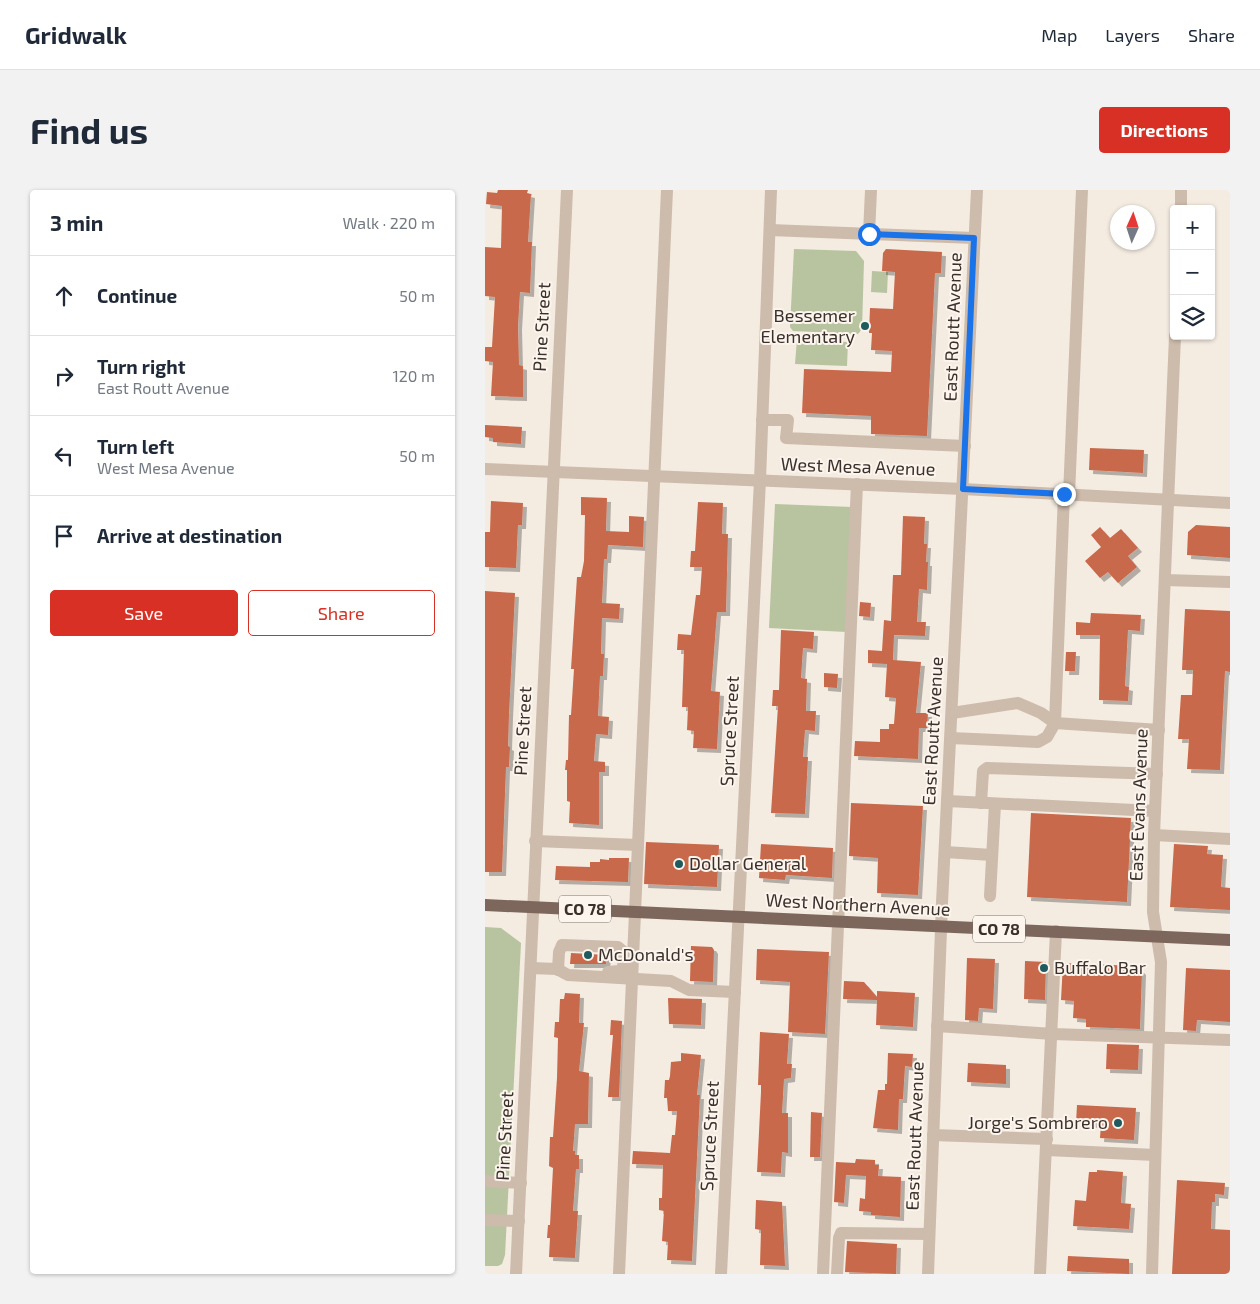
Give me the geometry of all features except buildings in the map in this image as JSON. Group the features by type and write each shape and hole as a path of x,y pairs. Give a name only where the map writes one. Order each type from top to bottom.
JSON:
{"main road":[{"name":"West Northern Avenue","path":"485,905 1230,940"}],"street":[{"name":"Pine Street","path":"516,1274 567,190"},
{"path":"619,1274 656,476 667,190"},
{"name":"Spruce Street","path":"721,1274 762,420 771,190"},
{"path":"869,234 871,190"},
{"name":"East Routt Avenue","path":"927,1274 941,926 977,190"},
{"path":"951,738 1038,742 1047,737 1055,723 1082,190"},
{"path":"1181,190 1181,205"},
{"path":"770,230 974,238"},
{"name":"East Evans Avenue","path":"1152,1274 1161,962 1153,912 1154,835 1175,340"},
{"path":"762,420 787,420 786,438 965,446"},
{"name":"West Mesa Avenue","path":"485,469 857,484 1230,503"},
{"path":"823,1274 857,484"},
{"path":"1165,580 1230,582"},
{"path":"952,713 1018,703 1055,723 1159,730"},
{"path":"981,803 983,771 987,768 1157,774"},
{"path":"947,801 1155,811"},
{"path":"990,896 995,804"},
{"path":"1154,835 1230,839"},
{"path":"535,841 638,845"},
{"path":"945,852 993,855"},
{"path":"1040,1274 1053,1034 1056,931"},
{"path":"558,970 560,948 566,944 614,946 624,952 625,963 619,971 586,976"},
{"path":"531,968 558,970 568,975 671,981 689,990 735,992"},
{"path":"937,1026 1053,1034 1230,1040"},
{"path":"933,1135 1155,1155"},
{"path":"485,1181 521,1183"},
{"path":"485,1220 519,1221"},
{"path":"837,1274 839,1238 841,1233 929,1234"}],"green space":[{"path":"794,249 856,251 864,261 862,329 858,334 793,331 790,327"},
{"path":"872,271 888,272 887,293 871,292"},
{"path":"797,339 848,342 847,366 795,364"},
{"path":"775,504 852,507 846,632 769,628"},
{"path":"485,927 501,928 521,943 505,1255 502,1264 498,1266 485,1266"}],"place":[{"name":"Bessemer Elementary","path":"865,326"},
{"name":"Dollar General","path":"679,864"},
{"name":"McDonald's","path":"588,955"},
{"name":"Buffalo Bar","path":"1044,968"},
{"name":"Jorge's Sombrero","path":"1118,1123"}],"route":[{"path":"869,234 974,238 963,489 1064,494"}]}
